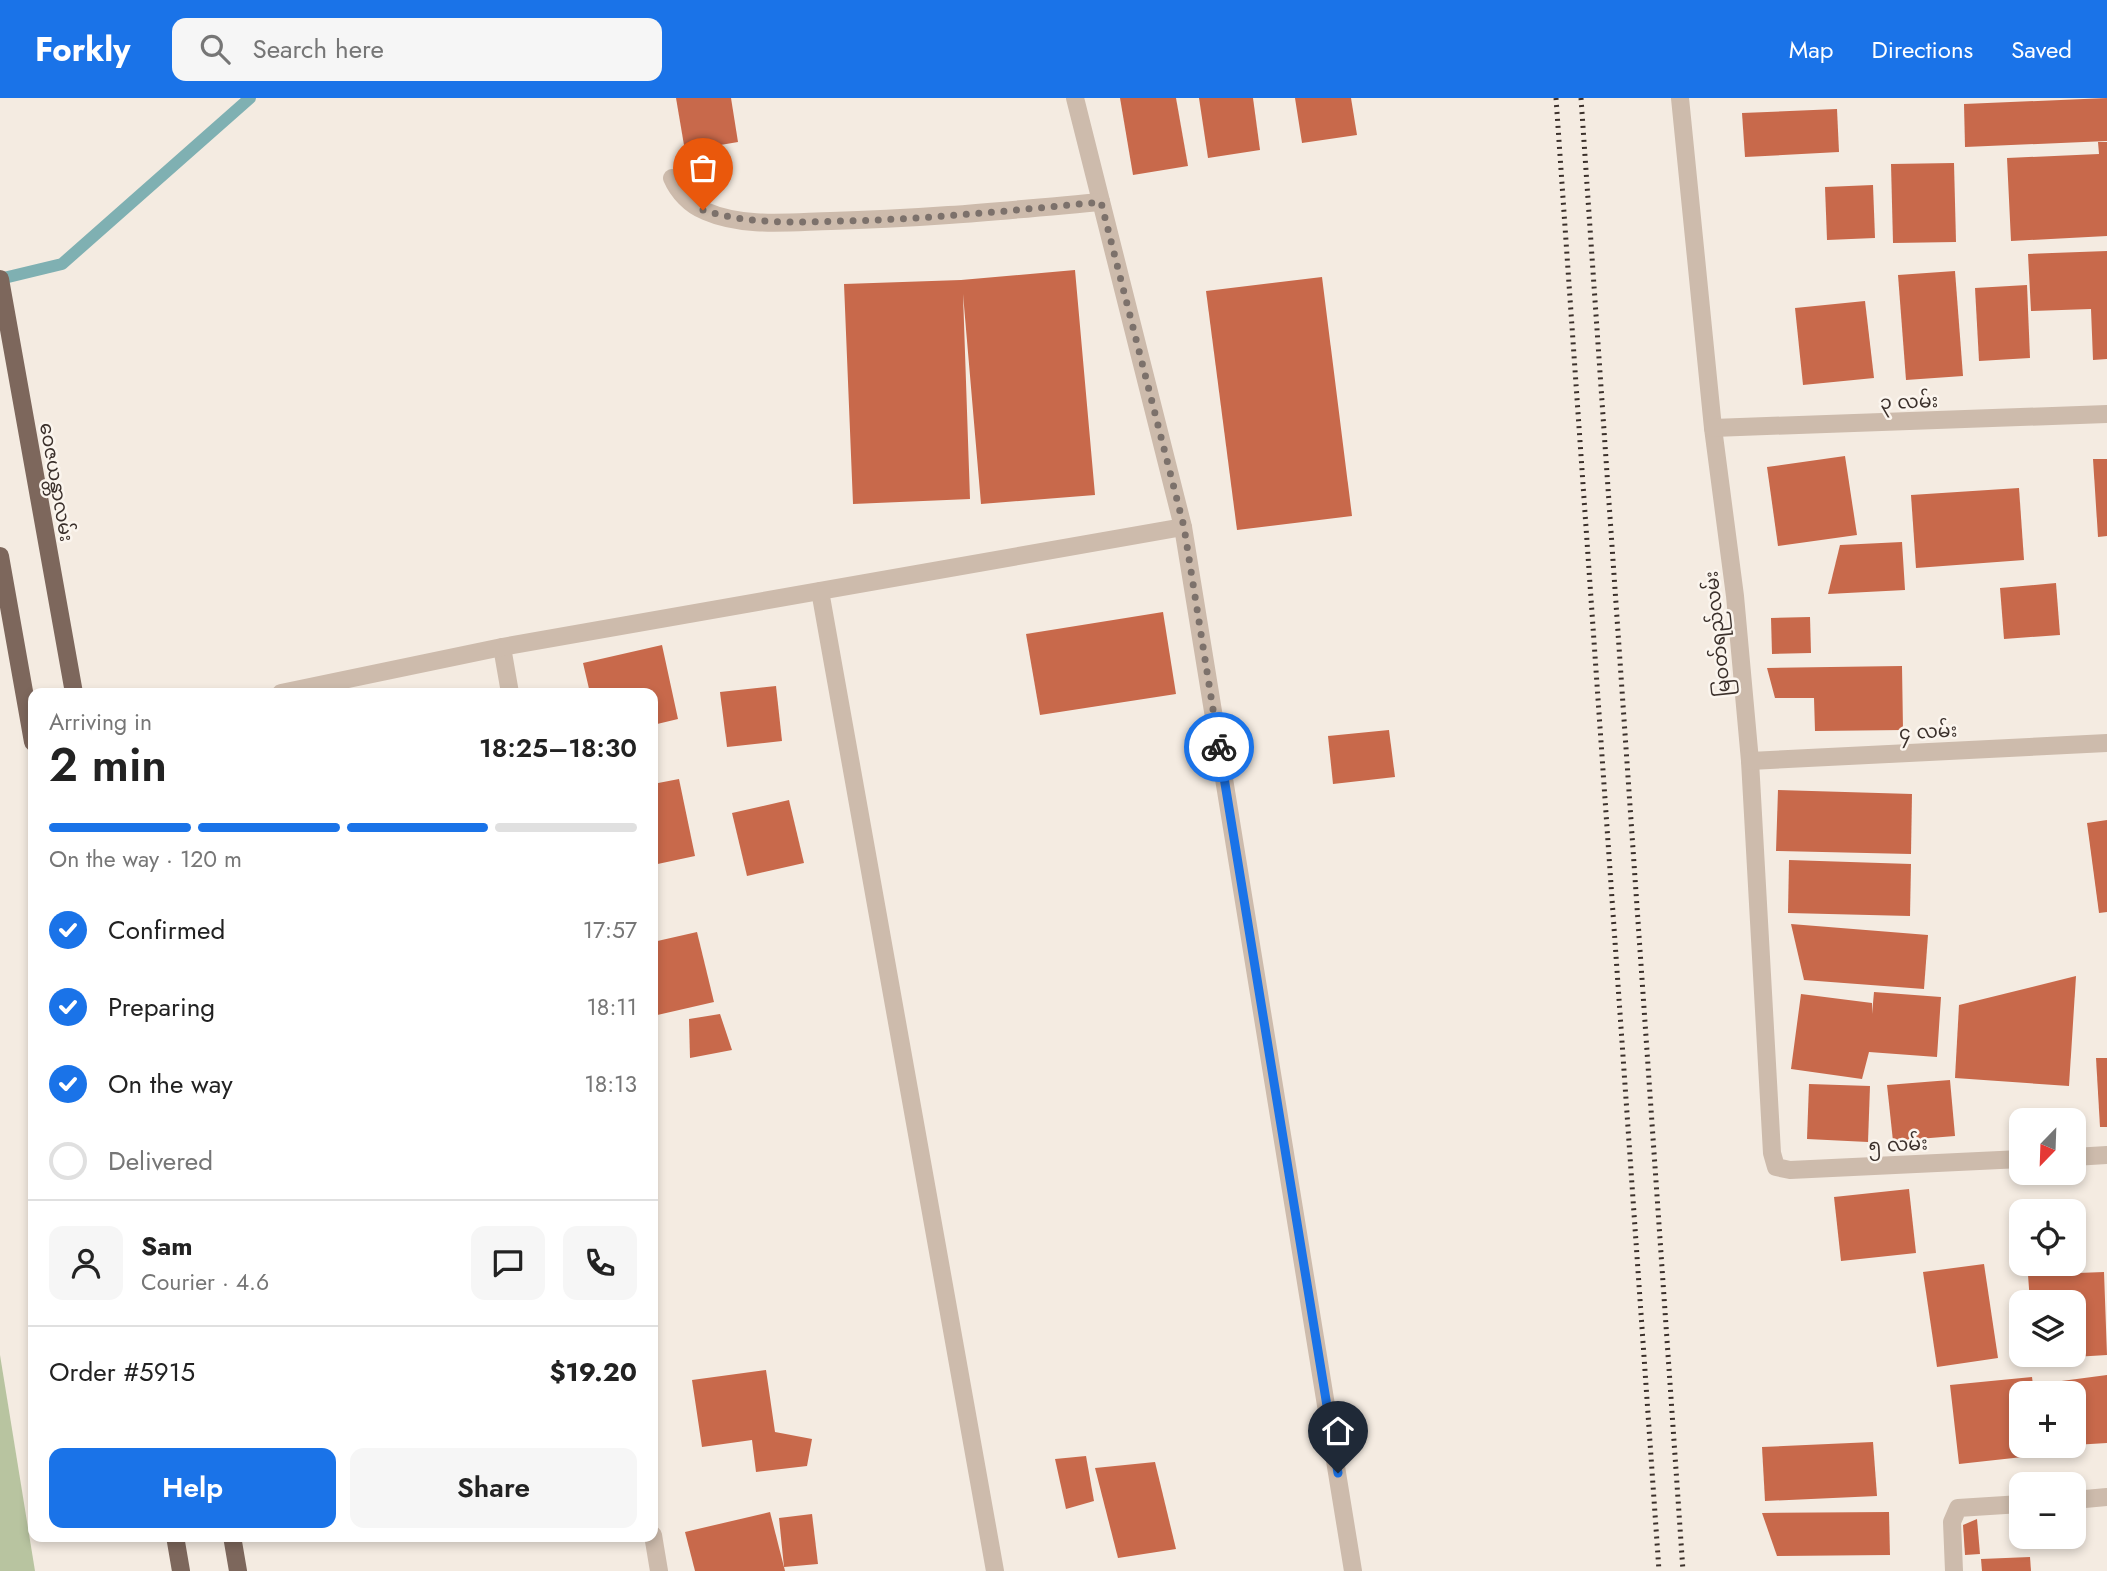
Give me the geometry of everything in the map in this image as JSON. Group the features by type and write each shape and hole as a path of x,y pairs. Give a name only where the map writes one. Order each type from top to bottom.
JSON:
{"main road":[{"name":"ဝေဇယန္တာလမ်း","path":"0,279 73,688"},
{"path":"0,556 28,714"},
{"path":"176,1542 181,1571"},
{"path":"233,1542 238,1571"}],"street":[{"path":"1075,98 1184,527 1353,1571"},
{"name":"မြဝတ်ရည်လမ်း","path":"1680,98 1713,428 1735,596 1750,761 1772,1153 1776,1167"},
{"path":"672,178 678,191 703,210 729,218 770,223 905,219 1101,202"},
{"name":"၃ လမ်း","path":"1713,428 2107,414"},
{"path":"305,688 502,647 1184,527"},
{"path":"820,591 995,1571"},
{"path":"502,647 509,688"},
{"name":"၄ လမ်း","path":"1750,761 2107,743"},
{"path":"2086,1156 2107,1155"},
{"name":"၅ လမ်း","path":"1776,1167 1790,1170 2009,1160"},
{"path":"2086,1499 2107,1497"},
{"path":"1954,1571 1952,1522 1958,1508 2009,1505"},
{"path":"654,1542 659,1571"}],"green space":[{"path":"0,1355 28,1528 28,1542 30,1542 35,1571 0,1571"}],"building":[{"path":"676,98 731,98 738,142 685,151"},
{"path":"1120,98 1176,98 1188,166 1133,175"},
{"path":"1199,98 1253,98 1260,150 1208,158"},
{"path":"1295,98 1351,98 1357,135 1302,143"},
{"path":"2107,98 2107,141 1965,147 1964,104"},
{"path":"1837,109 1839,152 1745,157 1742,113"},
{"path":"2098,142 2107,142 2107,236 2011,241 2007,158 2099,154"},
{"path":"1954,163 1956,242 1893,243 1891,164"},
{"path":"1873,185 1875,238 1827,240 1825,187"},
{"path":"2107,251 2107,359 2093,360 2091,309 2031,311 2028,254"},
{"path":"1075,270 1095,495 981,504 963,294 970,499 853,504 844,284 961,280"},
{"path":"1955,271 1963,376 1906,380 1898,275"},
{"path":"1322,277 1352,516 1237,530 1206,291"},
{"path":"2027,285 2030,358 1979,361 1975,288"},
{"path":"1865,301 1874,378 1803,385 1795,308"},
{"path":"1845,456 1857,535 1778,546 1767,467"},
{"path":"2093,459 2107,459 2107,536 2098,537"},
{"path":"2019,488 2024,560 1916,568 1911,495"},
{"path":"1902,542 1905,590 1828,594 1840,545"},
{"path":"2056,583 2060,635 2004,639 2000,588"},
{"path":"1163,612 1176,694 1040,715 1026,634"},
{"path":"1810,617 1811,653 1772,654 1771,618"},
{"path":"662,645 678,719 658,724 658,688 589,688 583,663"},
{"path":"1902,666 1903,730 1815,731 1814,698 1775,698 1767,668"},
{"path":"776,686 782,741 727,747 720,692"},
{"path":"1389,730 1395,777 1333,784 1328,736"},
{"path":"679,779 695,856 658,864 658,783"},
{"path":"1778,790 1912,794 1911,854 1776,851"},
{"path":"789,800 804,863 747,876 732,813"},
{"path":"2107,820 2107,912 2099,913 2087,823"},
{"path":"1789,860 1911,864 1910,916 1788,913"},
{"path":"1791,924 1928,935 1924,989 1804,980"},
{"path":"697,932 714,1002 658,1015 658,941"},
{"path":"2076,976 2069,1086 1955,1078 1959,1005"},
{"path":"1874,992 1941,997 1937,1057 1869,1052 1862,1079 1791,1069 1801,994 1872,1003 1872,1014"},
{"path":"720,1014 732,1050 690,1058 689,1019"},
{"path":"2096,1058 2107,1058 2107,1127 2100,1127"},
{"path":"1950,1080 1955,1136 1893,1141 1887,1085"},
{"path":"1809,1084 1870,1086 1868,1142 1807,1139"},
{"path":"1909,1189 1916,1253 1841,1261 1834,1197"},
{"path":"1984,1264 1998,1358 1937,1367 1923,1272"},
{"path":"2104,1272 2107,1355 2086,1356 2086,1290 2029,1290 2028,1276 2086,1276 2086,1273"},
{"path":"766,1370 775,1432 812,1439 807,1466 756,1472 752,1440 702,1447 692,1380"},
{"path":"2107,1375 2107,1443 2086,1444 2086,1381 2062,1381"},
{"path":"2032,1377 2032,1381 2009,1381 2009,1458 2014,1458 1959,1464 1950,1385"},
{"path":"1873,1442 1877,1496 1765,1501 1762,1447"},
{"path":"1086,1456 1094,1501 1066,1509 1055,1459"},
{"path":"1155,1462 1176,1549 1118,1558 1095,1468"},
{"path":"770,1512 785,1571 695,1571 685,1532"},
{"path":"1889,1512 1890,1555 1777,1556 1762,1513"},
{"path":"812,1514 818,1564 784,1567 779,1518"},
{"path":"1977,1519 1980,1554 1965,1555 1963,1525"},
{"path":"2030,1557 2031,1571 1982,1571 1981,1559"}],"waterway":[{"path":"0,279 62,264 250,98"}],"railway":[{"path":"1556,98 1659,1571"},
{"path":"1581,98 1683,1571"}],"way so far":[{"path":"703,210 729,218 770,223 905,219 1101,202 1184,527 1219,747"}],"route":[{"path":"1219,747 1338,1473"}]}
